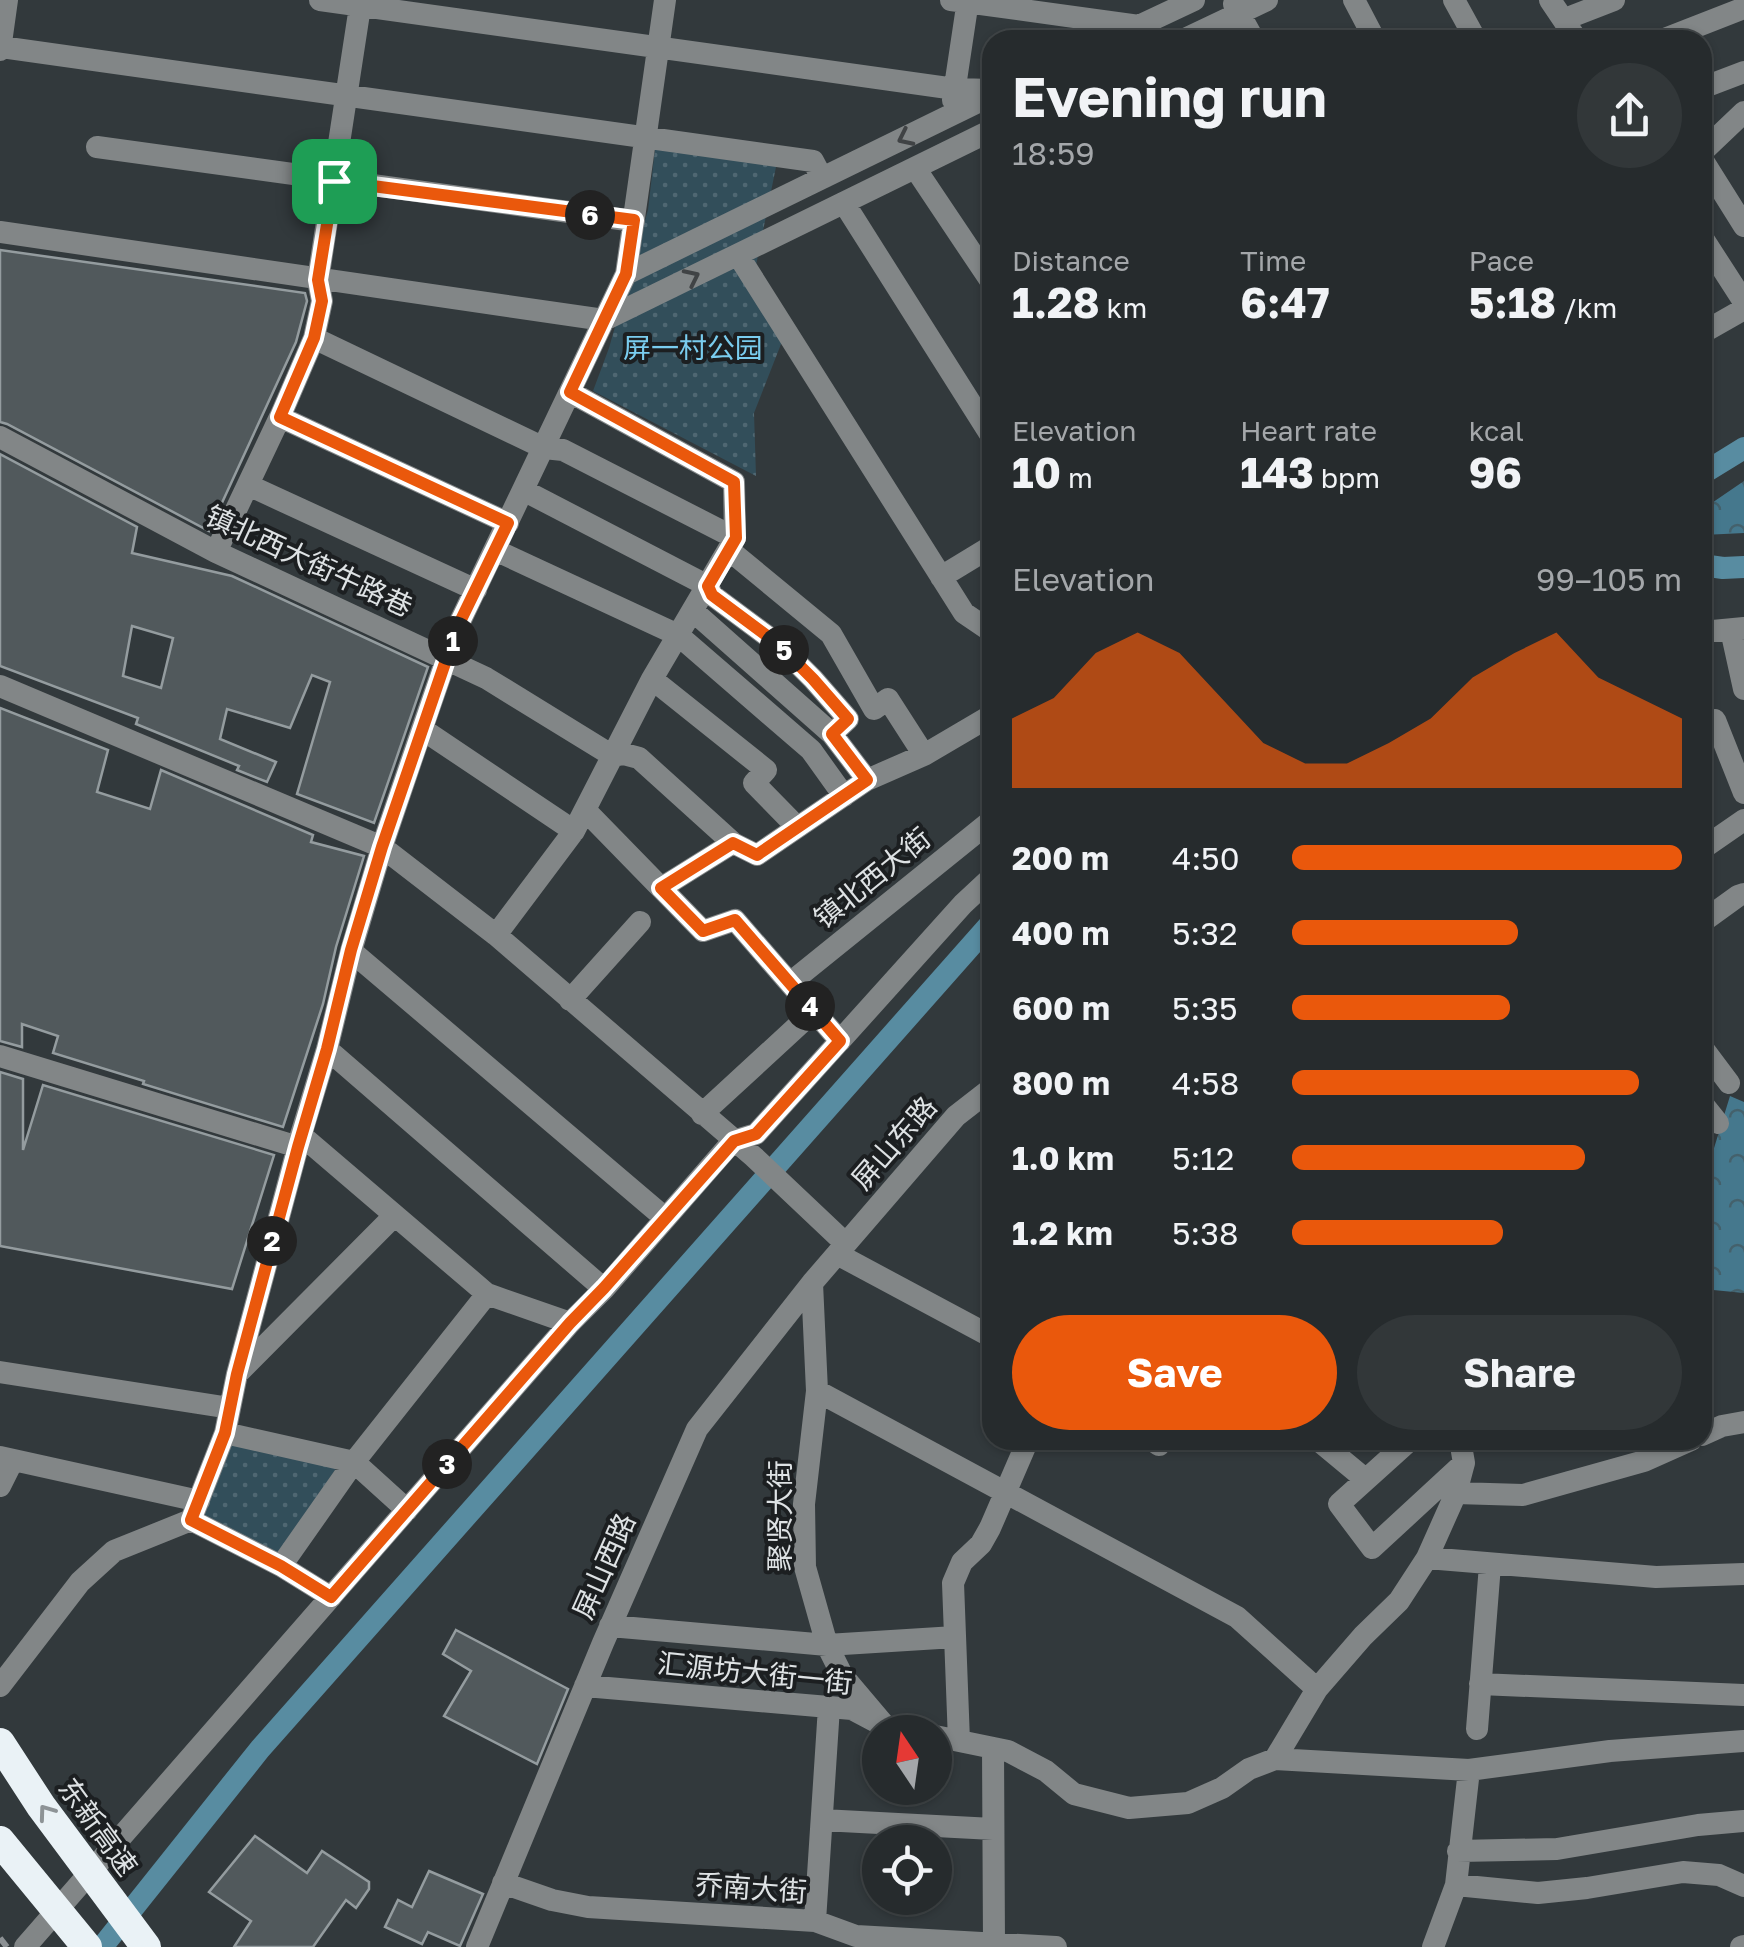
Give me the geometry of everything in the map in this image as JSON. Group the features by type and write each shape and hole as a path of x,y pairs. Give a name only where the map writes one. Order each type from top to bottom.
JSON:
{"highway":[{"name":"东新高速","path":"0,1743 41,1806 146,1947"},
{"path":"0,1841 87,1947"}],"street":[{"path":"7,0 0,48 813,161 822,178"},
{"path":"320,0 982,92"},
{"path":"0,1686 80,1582 114,1551 195,1510 225,1433 237,1374 351,950 446,659 457,628 626,274 665,0"},
{"path":"1131,30 1194,0"},
{"path":"1199,30 1235,7 1267,0"},
{"path":"1354,0 1370,30"},
{"path":"1454,0 1470,30"},
{"path":"1558,10 1614,0"},
{"path":"952,115 963,1 1140,26"},
{"path":"216,552 314,338 322,301 318,280 361,3"},
{"path":"1235,7 1248,30"},
{"path":"1688,30 1744,8"},
{"path":"1712,84 1744,72"},
{"path":"626,274 982,98"},
{"path":"1712,147 1742,120"},
{"path":"0,232 604,320 982,135"},
{"path":"97,147 634,220"},
{"path":"914,168 982,268"},
{"path":"1712,173 1744,226"},
{"path":"844,203 982,421"},
{"path":"1712,253 1744,306 1712,327"},
{"path":"738,255 964,613 982,625"},
{"path":"314,338 544,448 563,450 732,544 830,634 874,709 888,699 924,755"},
{"path":"496,934 579,821 652,679 732,544 734,482 570,392"},
{"path":"280,417 508,523"},
{"name":"镇北西大街牛路巷","path":"0,437 216,552 486,678 613,756 639,758 733,843"},
{"path":"248,485 476,590"},
{"path":"523,490 708,586 712,595 778,644 848,719 832,734"},
{"path":"495,550 678,635 811,750 844,796"},
{"path":"941,578 982,552"},
{"path":"692,611 832,734 867,780"},
{"path":"1712,631 1737,629 1744,689"},
{"path":"652,679 766,770 754,783 798,827"},
{"path":"0,686 382,847 496,934 754,1157 801,1200 841,1249 982,1331"},
{"path":"1715,720 1744,793"},
{"path":"661,888 733,843 757,855 867,780 924,755 982,721"},
{"path":"422,729 579,821 661,888 703,931 735,920 840,1041"},
{"path":"1712,842 1744,820"},
{"name":"镇北西大街","path":"790,983 982,828"},
{"path":"25,1947 570,1323 734,1141 756,1134 982,884"},
{"path":"1712,915 1744,894"},
{"path":"570,1000 640,922"},
{"path":"351,950 665,1218"},
{"path":"702,1114 814,1011"},
{"path":"327,1049 604,1288"},
{"path":"0,1056 299,1141 487,1294 570,1323"},
{"path":"1712,1061 1728,1083"},
{"name":"屏山东路","path":"841,1249 956,1116 982,1096"},
{"path":"1712,1115 1718,1123"},
{"path":"237,1374 394,1216"},
{"name":"屏山西路","path":"476,1947 697,1429 841,1249"},
{"name":"聚贤大街","path":"812,1283 817,1391 804,1504 805,1568 826,1645 842,1675 876,1715"},
{"path":"281,1566 354,1462 487,1294"},
{"path":"0,1372 230,1408"},
{"path":"817,1391 1237,1617 1317,1690"},
{"path":"1723,1427 1744,1410"},
{"path":"225,1433 354,1462 407,1510"},
{"path":"959,1741 953,1583 962,1562 981,1544 1023,1450"},
{"path":"1330,1450 1365,1480"},
{"path":"1399,1450 1338,1504 1372,1548 1462,1451"},
{"path":"1456,1493 1522,1496 1644,1462 1670,1450"},
{"path":"1275,1759 1317,1690 1399,1601 1427,1558 1456,1493 1462,1451"},
{"path":"0,1486 7,1459 195,1510 331,1597"},
{"path":"1427,1558 1656,1577 1744,1574"},
{"path":"1476,1729 1490,1565"},
{"path":"610,1626 826,1645 955,1637"},
{"path":"1480,1684 1744,1695"},
{"name":"汇源坊大街一街","path":"585,1686 852,1709 863,1715"},
{"path":"815,1921 829,1707"},
{"path":"952,1740 1008,1750 1046,1771 1074,1794 1129,1808 1188,1804 1275,1759 1469,1770 1610,1751 1744,1741"},
{"path":"993,1748 994,1944"},
{"path":"1432,1947 1456,1884 1469,1770"},
{"path":"822,1820 993,1829"},
{"path":"1458,1850 1558,1849 1744,1820"},
{"path":"1456,1884 1538,1893 1683,1872 1719,1875 1744,1886"},
{"name":"乔南大街","path":"503,1883 552,1900 588,1907 815,1921 856,1941 1056,1947"}],"green space":[{"name":"屏一村公园","path":"655,149 777,162 752,285 783,339 754,413 756,476 593,391 648,210"},
{"path":"1744,481 1744,533 1712,535 1712,503"},
{"path":"1730,1096 1744,1102 1744,1293 1712,1290 1712,1155"},
{"path":"231,1441 337,1467 277,1557 203,1517"}],"building":[{"path":"0,250 305,293 307,301 296,342 209,531 0,422"},
{"path":"0,454 137,527 132,553 232,576 428,667 374,823 297,794 330,682 312,675 290,728 227,709 220,739 276,762 267,782 237,770 239,766 136,724 138,718 0,666","holes":["132,626 173,638 161,688 123,676"]},
{"path":"0,708 108,750 97,792 150,809 161,770 313,835 311,842 364,856 323,1004 283,1127 53,1053 58,1036 22,1024 22,1047 0,1041"},
{"path":"0,1072 23,1079 23,1150 43,1085 274,1155 232,1289 0,1246"},
{"path":"456,1630 568,1689 537,1764 444,1716 471,1671 443,1654"},
{"path":"255,1836 307,1873 322,1851 369,1882 369,1889 356,1908 346,1900 313,1947 234,1947 251,1921 209,1892"},
{"path":"429,1871 483,1894 460,1946 428,1932 422,1944 385,1927 398,1900 412,1907"}],"waterway":[{"path":"1712,468 1744,448"},
{"path":"1712,566 1744,567"},
{"path":"102,1947 260,1749 982,933"}],"railway":[{"path":"0,1938 7,1947"}],"route":[{"path":"334,181 634,220 626,274 570,392 734,482 736,538 708,586 712,595 778,644 848,719 832,734 867,780 757,855 733,843 661,888 703,931 735,920 840,1041 756,1134 734,1141 331,1597 281,1566 191,1520 225,1433 237,1374 382,847 457,628 508,523 280,417 314,338 322,301 318,280 334,181"}]}
